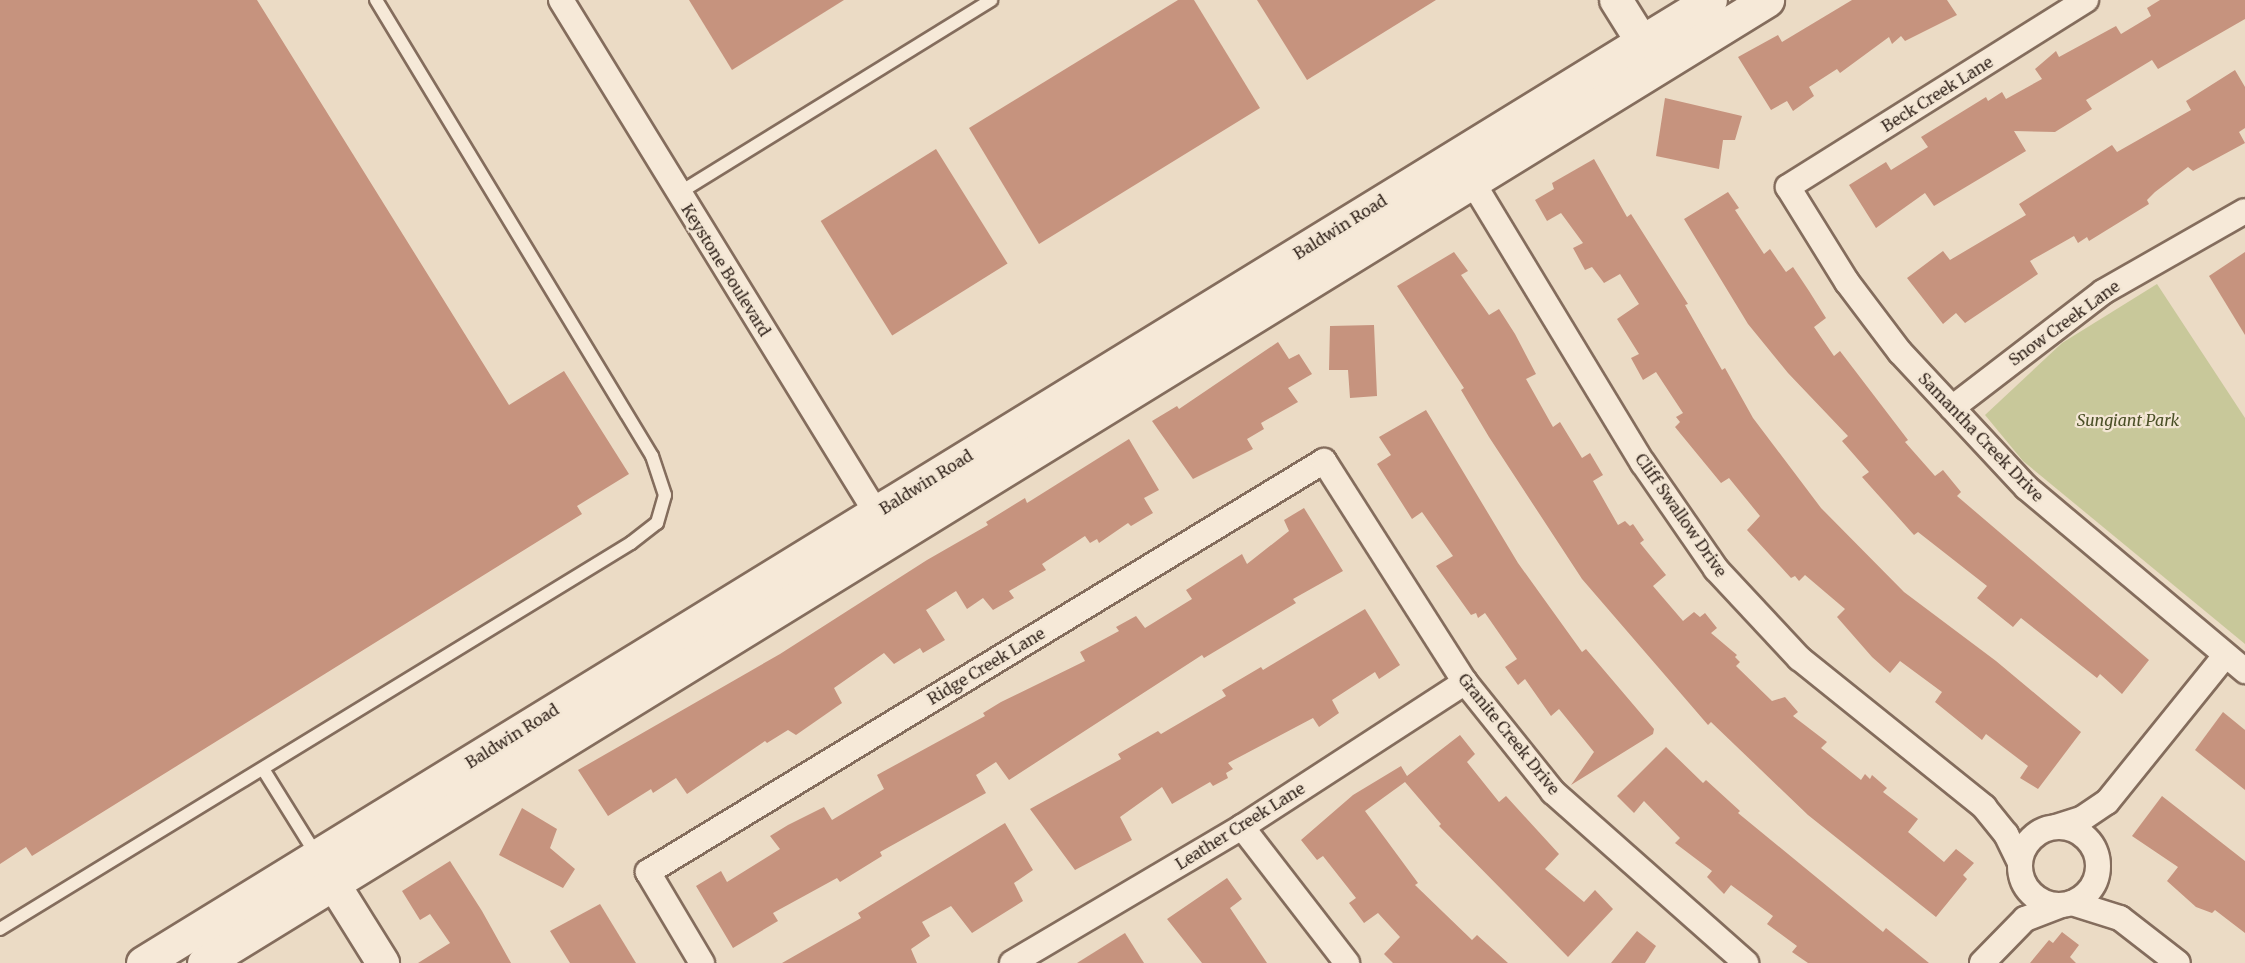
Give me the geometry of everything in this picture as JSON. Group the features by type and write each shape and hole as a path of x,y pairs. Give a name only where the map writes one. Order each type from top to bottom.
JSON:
{"main road":[{"name":"Baldwin Road","path":"1650,54 1710,0"},
{"name":"Baldwin Road","path":"143,963 325,870 1650,54 1767,0"},
{"name":"Baldwin Road","path":"204,963 325,870"}],"street":[{"name":"Keystone Boulevard","path":"561,0 884,526"},
{"path":"1616,0 1650,54"},
{"name":"Beck Creek Lane","path":"1788,187 2086,0"},
{"name":"Cliff Swallow Drive","path":"1465,168 1643,463 1716,569 1799,658 1984,807 2006,834 2020,869"},
{"name":"Samantha Creek Drive","path":"1788,187 1847,282 1900,352 2027,488 2245,671"},
{"name":"Snow Creek Lane","path":"1952,408 2103,292 2245,211"},
{"name":"Granite Creek Drive","path":"1324,461 1465,682 1553,792 1746,963"},
{"name":"Ridge Creek Lane","path":"702,963 648,872 1324,461"},
{"path":"1998,942 2025,919 2067,904 2090,890 2097,864 2103,822 2117,792 2225,656"},
{"name":"Leather Creek Lane","path":"1012,963 1242,827 1465,682"},
{"path":"1982,963 1998,942 2016,906 2020,869 2028,843 2050,829 2083,818 2117,792"},
{"name":"Cliff Swallow Drive","path":"1984,807 2017,823 2050,829"},
{"path":"1242,827 1347,963"},
{"path":"2050,829 2078,832 2093,848 2109,893 2134,926"},
{"path":"2020,869 2025,885 2040,900 2104,910 2134,926 2178,963"},
{"path":"325,870 383,963"}],"lane":[{"path":"0,929 631,543 657,523 665,495 652,456 376,0"},
{"path":"679,193 991,0"},
{"path":"262,769 325,870"}],"green space":[{"name":"Sungiant Park","path":"2157,284 2245,418 2245,644 2023,461 1985,415 2062,343"}],"building":[{"path":"0,0 257,0 509,405 564,371 629,474 577,506 582,514 32,856 26,847 0,864"},
{"path":"689,0 844,0 732,70"},
{"path":"1178,0 1194,0 1260,108 1039,244 969,128"},
{"path":"1257,0 1436,0 1307,80"},
{"path":"1852,0 1947,0 1957,15 1905,41 1901,36 1892,44 1889,37 1840,73 1837,69 1809,87 1814,96 1793,111 1787,101 1771,110 1738,57 1778,35 1782,42"},
{"path":"2160,0 2245,0 2245,19 2158,69 2152,60 2086,100 2092,109 2055,132 2014,131 2026,151 1934,206 1925,193 1876,228 1849,185 1886,162 1891,170 1928,147 1921,137 1986,97 1988,101 2002,92 2006,99 2042,79 2035,69 2056,51 2059,57 2116,26 2121,34 2151,16 2147,8"},
{"path":"2235,70 2245,87 2245,128 2239,132 2245,143 2193,171 2188,167 2155,192 2147,200 2149,204 2089,241 2087,237 2078,243 2074,236 2030,261 2038,274 1965,323 1956,313 1943,324 1907,278 1943,251 1950,260 2026,215 2019,204 2112,145 2117,152 2191,110 2186,101"},
{"path":"1665,98 1742,116 1735,140 1723,140 1719,169 1656,156"},
{"path":"936,149 1008,263 892,336 821,221"},
{"path":"1594,159 1627,217 1631,214 1688,304 1685,305 1722,370 1725,368 1753,418 1821,508 1904,592 1996,661 2081,732 2038,789 2020,778 2028,766 1986,734 1982,740 1935,702 1942,692 1900,661 1890,673 1872,657 1837,617 1845,609 1805,575 1799,581 1795,576 1791,578 1747,530 1760,516 1729,478 1721,483 1675,427 1680,422 1676,417 1683,413 1656,372 1643,380 1631,358 1639,354 1617,319 1639,304 1620,274 1604,283 1592,267 1585,270 1573,248 1583,243 1561,213 1547,221 1535,200 1554,189 1552,183"},
{"path":"1728,192 1739,208 1735,210 1764,254 1770,249 1786,272 1793,267 1809,291 1826,318 1814,327 1834,356 1840,351 1908,440 1905,442 1935,476 1943,470 1961,492 1957,496 2149,660 2122,694 2100,674 2097,678 2021,618 2013,627 1977,598 1987,586 1918,532 1914,535 1862,477 1869,472 1842,441 1848,436 1788,373 1748,324 1684,219"},
{"path":"1454,252 1468,271 1461,275 1489,315 1499,309 1515,334 1536,374 1526,379 1553,427 1560,422 1582,458 1590,453 1603,475 1593,481 1618,525 1625,521 1630,526 1633,524 1644,540 1640,543 1666,575 1653,586 1683,621 1694,612 1700,617 1705,613 1717,628 1711,633 1737,655 1735,657 1740,662 1736,666 1772,701 1785,697 1798,712 1793,716 1827,742 1821,748 1861,780 1865,774 1870,779 1872,775 1887,788 1883,792 1918,819 1908,832 1944,862 1956,849 1974,863 1963,875 1967,879 1936,917 1808,815 1711,722 1708,725 1582,579 1489,437 1461,390 1464,388 1397,286"},
{"path":"2245,252 2245,335 2209,276"},
{"path":"1374,325 1377,396 1350,398 1348,370 1329,370 1330,326"},
{"path":"1278,342 1289,359 1299,354 1312,374 1288,388 1298,402 1261,423 1264,429 1247,439 1253,449 1193,479 1152,421 1177,406 1179,409"},
{"path":"1426,410 1518,563 1582,652 1586,649 1654,729 1653,734 1571,785 1594,752 1559,709 1551,716 1525,679 1518,685 1505,667 1517,659 1485,613 1478,618 1476,613 1471,615 1436,566 1453,556 1422,512 1412,519 1377,464 1391,455 1379,437"},
{"path":"1129,439 1159,490 1144,498 1153,513 1131,526 1128,523 1099,543 1097,539 1090,543 1085,536 1042,564 1046,570 1009,591 1014,598 993,610 983,598 967,609 956,591 926,610 945,640 923,653 920,648 894,664 884,653 834,688 842,703 796,735 788,730 767,743 765,741 687,794 676,778 653,793 651,789 608,816 578,770 780,654 927,560 988,525 986,522 1025,498 1027,503"},
{"path":"1304,508 1343,571 1293,599 1296,603 1204,658 1202,655 1009,780 996,762 976,775 986,793 880,852 882,856 840,882 837,878 773,913 778,921 733,948 696,886 721,871 727,882 780,849 770,836 788,825 824,807 832,820 884,789 877,775 985,716 983,713 1001,702 1085,661 1080,652 1119,631 1116,627 1136,616 1145,628 1192,599 1186,590 1242,554 1247,564 1289,531 1284,520"},
{"path":"1365,609 1400,665 1379,679 1375,672 1332,700 1339,713 1319,727 1313,718 1228,763 1233,769 1226,773 1228,778 1213,786 1210,782 1172,804 1162,787 1120,817 1132,840 1075,870 1030,809 1121,759 1118,754 1158,731 1161,734 1226,696 1222,690 1261,667 1263,670"},
{"path":"2223,712 2245,730 2245,790 2195,750"},
{"path":"1460,735 1475,754 1467,762 1499,802 1506,796 1559,854 1545,869 1584,902 1595,890 1613,909 1568,957 1439,826 1441,824 1405,782 1365,811 1418,883 1415,885 1472,940 1477,935 1508,963 1393,963 1384,954 1400,937 1378,913 1364,923 1349,903 1356,898 1323,856 1317,860 1301,840 1353,795 1401,766 1407,776"},
{"path":"1666,747 1703,783 1706,780 1740,811 1738,813 1883,932 1886,928 1929,963 1808,963 1792,952 1797,946 1767,924 1773,916 1731,885 1724,894 1707,877 1712,871 1675,843 1680,838 1644,801 1634,813 1617,796"},
{"path":"2162,796 2245,861 2245,933 2215,910 2212,913 2196,907 2167,881 2178,867 2132,836"},
{"path":"522,808 557,829 550,848 575,869 563,888 499,855"},
{"path":"1005,823 1033,870 1014,883 1023,901 972,933 951,906 922,922 930,936 911,949 917,963 782,963 861,918 858,913"},
{"path":"450,861 482,911 511,963 418,963 450,943 430,914 420,920 402,891"},
{"path":"1227,878 1242,899 1230,908 1267,963 1202,963 1167,919"},
{"path":"600,904 636,963 570,963 550,931"},
{"path":"1637,931 1656,946 1645,963 1611,963"},
{"path":"2062,932 2079,945 2070,957 2076,963 2030,963 2049,940 2053,943"},
{"path":"1125,933 1144,963 1077,963"}]}
